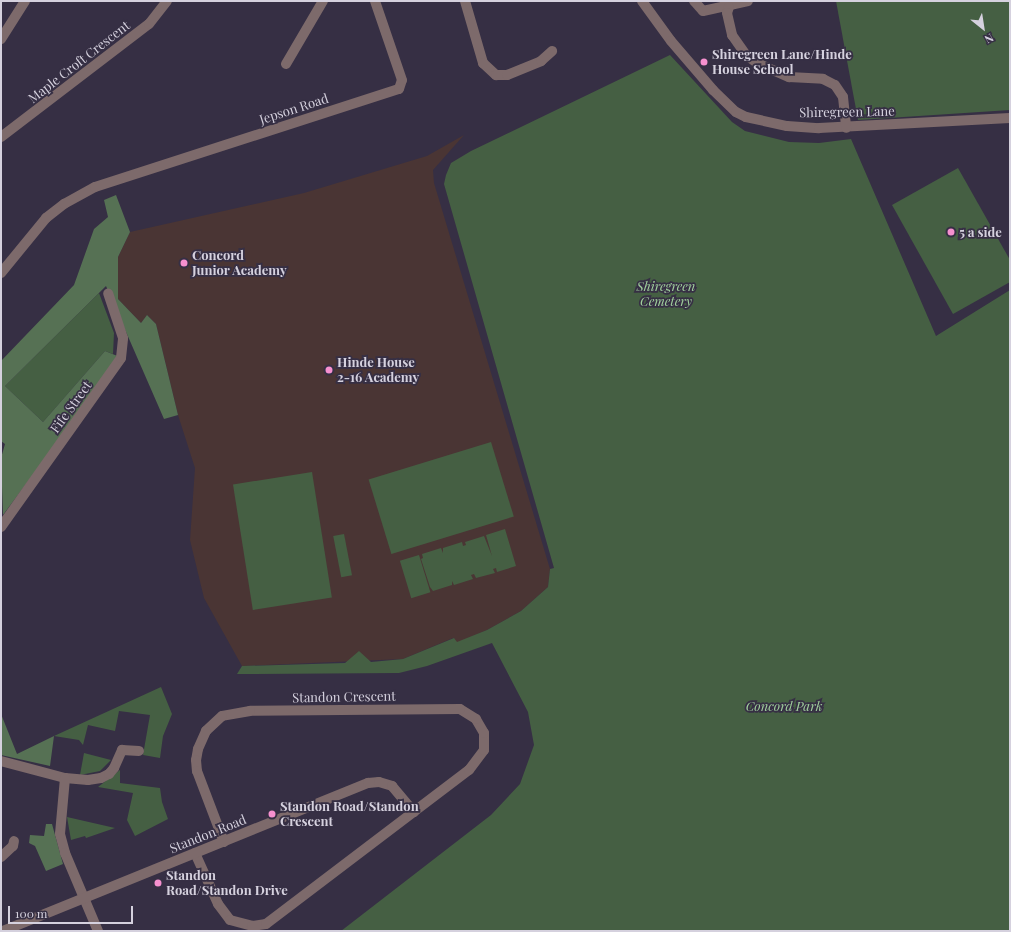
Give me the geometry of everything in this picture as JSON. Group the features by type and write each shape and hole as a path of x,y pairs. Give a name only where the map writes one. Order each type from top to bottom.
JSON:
{"street":[{"path":"1,39 25,1"},
{"name":"Maple Croft Crescent","path":"1,137 148,24 167,1"},
{"path":"286,64 323,1"},
{"name":"Jepson Road","path":"1,273 46,218 64,204 107,182 398,89 402,80 375,1"},
{"path":"465,1 483,63 496,76 507,76 541,61 552,50"},
{"name":"Shiregreen Lane","path":"642,1 671,40 714,90 736,112 746,117 787,126 846,128 1010,118"},
{"path":"694,1 703,11 729,7 748,1"},
{"path":"729,7 727,13 732,35 746,55 757,63 789,77 822,79 835,85 843,96 846,128"},
{"name":"Fife Street","path":"1,526 121,358 123,338 108,293"},
{"name":"Standon Crescent","path":"224,842 197,770 196,760 198,749 206,731 222,716 232,712 460,709 469,712 484,733 484,750 481,757 469,770 414,812"},
{"path":"1,761 65,778 101,778 114,768 122,750 139,751"},
{"path":"65,778 59,822 60,834 65,853 98,931"},
{"name":"Standon Road","path":"3,931 368,783 379,782 392,786 414,812"},
{"path":"195,853 223,912 237,923 258,926 274,918 414,812"},
{"path":"1,857 13,846 14,841"}],"shaded area":[{"name":"Hinde House 2-16 Academy","path":"464,135 433,170 434,183 550,569 548,587 521,611 487,630 457,643 453,638 403,659 242,666 204,598 190,540 195,468 178,415 156,324 147,315 141,323 118,299 118,257 130,232 304,193 427,156"}],"green space":[{"path":"836,1 1010,1 1010,110 858,120"},
{"name":"Concord Park","path":"670,55 732,122 745,131 789,142 819,143 851,139 936,336 1010,290 1010,931 341,931 491,815 520,784 534,745 528,712 492,643 427,666 399,673 237,674 242,666 345,663 359,651 371,662 403,659 454,638 457,642 487,630 521,611 548,587 550,569 554,568 444,184 446,175 451,163 471,151"},
{"name":"5 a side","path":"958,168 1010,260 1010,282 953,314 892,205"},
{"path":"116,195 130,232 118,257 118,299 141,323 147,315 156,324 178,415 164,419 106,286 5,386 43,422 105,351 120,357 3,515 1,458 5,444 1,441 1,361 74,285 94,229 108,217 104,200"},
{"path":"99,293 114,333 113,354 105,351 43,422 5,386"},
{"path":"491,442 514,517 391,554 369,479"},
{"path":"312,472 332,597 253,610 233,485"},
{"path":"505,529 516,566 497,572 496,568 493,569 495,573 476,578 474,574 471,575 473,579 454,585 452,581 452,585 433,591 430,587 421,559 423,558 422,554 441,548 443,553 443,548 462,542 463,546 466,545 465,542 484,536 492,556 486,535"},
{"path":"344,534 352,575 341,577 333,536"},
{"path":"419,555 430,592 411,598 400,561"},
{"path":"161,687 172,714 163,736 160,758 143,755 150,715 119,711 115,731 88,725 83,745 79,740 54,736"},
{"path":"1,714 17,754 54,736 50,766 1,755"},
{"path":"84,753 111,760 100,771 80,775"},
{"path":"120,770 120,783 160,788 162,802 168,819 135,836 127,820 133,793 98,787"},
{"path":"67,817 115,828 86,838 85,836 71,840"},
{"path":"46,824 52,824 63,864 46,871 35,846 29,843 30,835 44,836"}],"place":[{"name":"Shiregreen Lane/Hinde House School","path":"704,62"},
{"name":"5 a side","path":"951,232"},
{"name":"Concord Junior Academy","path":"184,263"},
{"name":"Hinde House 2-16 Academy","path":"329,370"},
{"name":"Standon Road/Standon Crescent","path":"272,814"},
{"name":"Standon Road/Standon Drive","path":"158,883"}],"park label":[{"name":"Shiregreen Cemetery","path":"666,294"}]}
